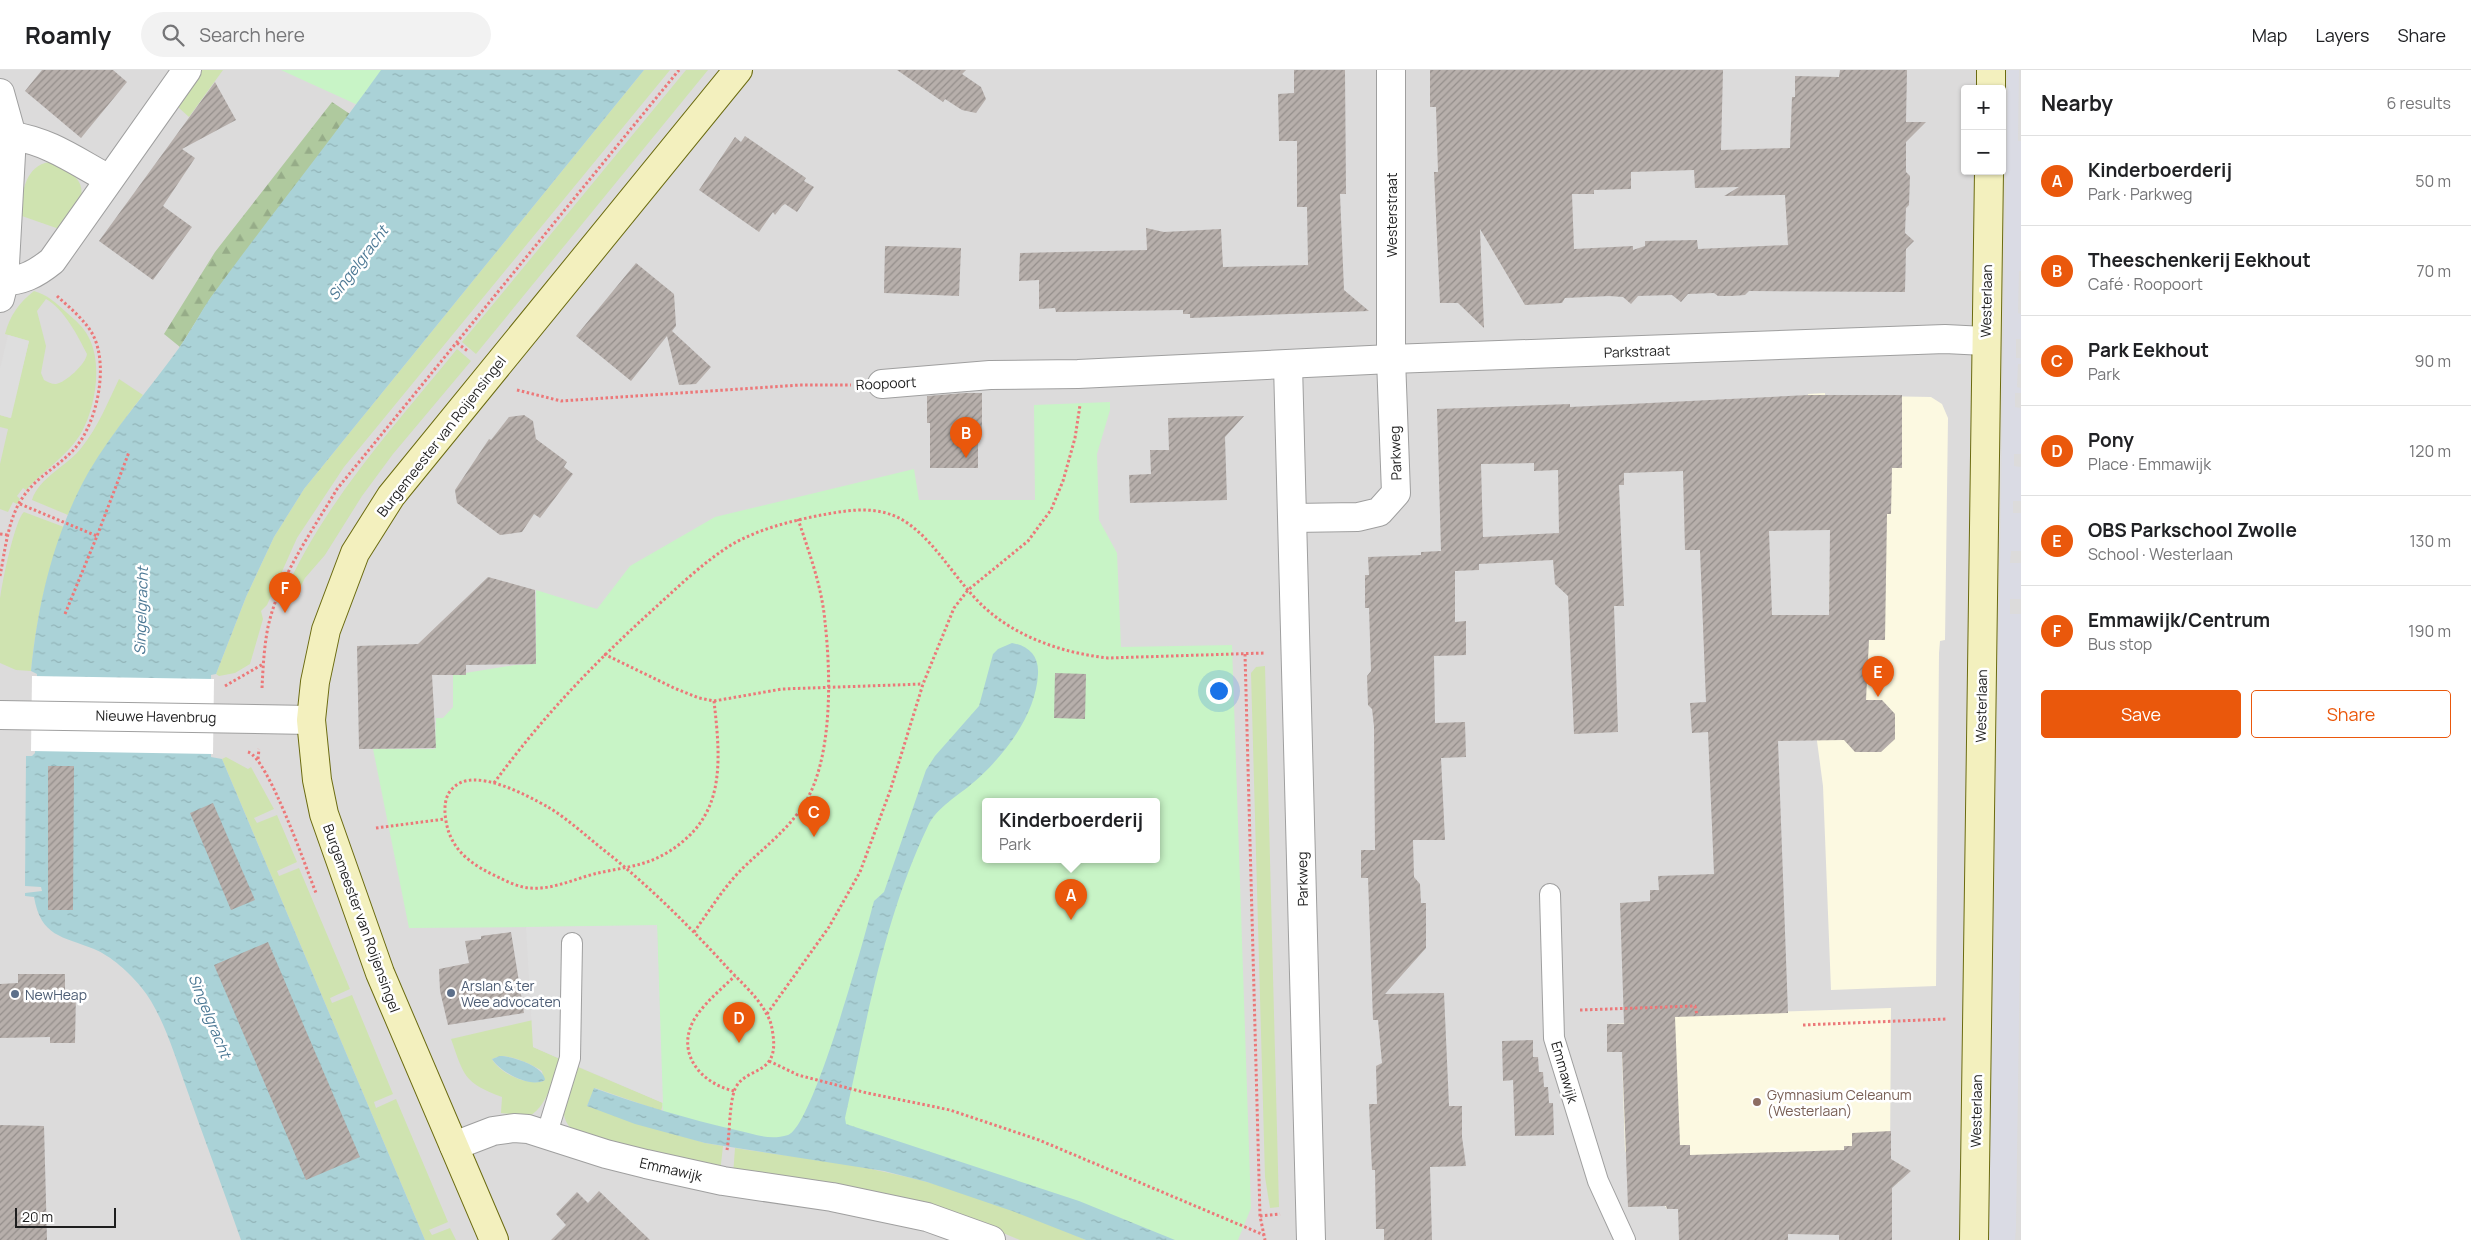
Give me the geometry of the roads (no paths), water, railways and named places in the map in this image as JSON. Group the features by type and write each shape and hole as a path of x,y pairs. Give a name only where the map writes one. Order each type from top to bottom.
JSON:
{"main road":[{"name":"Burgemeester van Roijensingel","path":"454,1146 380,973 346,881 324,814 317,780 312,720 314,682 326,630 355,553 391,496 738,70"},
{"path":"1991,70 1991,85"},
{"name":"Westerlaan","path":"1974,1240 1985,341 1989,175"},
{"path":"454,1146 494,1240"}],"street":[{"path":"0,92 12,136 1,287 36,274 62,248 187,70"},
{"name":"Westerstraat","path":"1391,70 1391,360"},
{"path":"12,136 32,138 50,145 109,179"},
{"name":"Parkstraat","path":"1288,365 1945,339 1985,341"},
{"name":"Parkweg","path":"1292,518 1358,517 1379,512 1396,493 1391,360"},
{"name":"Parkweg","path":"1288,365 1311,1240"},
{"name":"Roopoort","path":"882,384 990,374 1078,374 1288,365"},
{"name":"Nieuwe Havenbrug","path":"0,714 312,720"},
{"name":"Emmawijk","path":"454,1146 493,1131 514,1128 547,1134 606,1154 723,1181 832,1197 927,1217 991,1240"}],"lane":[{"name":"Emmawijk","path":"1550,894 1554,1038 1598,1182 1625,1240"},
{"path":"547,1134 570,1058 572,943"}],"water":[{"name":"Singelgracht","path":"381,70 644,70 304,489 274,537 246,597 216,674 211,675 211,757 222,759 425,1240 241,1240 162,1021 149,997 120,965 107,956 63,937 48,928 37,910 34,897 25,896 25,893 42,891 41,887 25,886 26,756 32,756 35,753 37,674 31,671 34,645 43,594 57,544 76,496 98,456 179,348 211,297"},
{"path":"1012,643 1028,649 1037,662 1036,689 1031,705 1016,734 996,760 974,782 942,807 928,826 913,861 888,933 861,1044 845,1118 846,1124 1079,1201 1175,1240 1086,1240 1015,1212 927,1182 884,1171 705,1143 635,1124 587,1106 594,1088 682,1116 762,1136 781,1137 788,1135 799,1124 811,1100 837,1028 874,901 884,892 926,770 935,756 979,706 993,654 998,649"},
{"path":"500,1056 519,1060 533,1066 539,1070 545,1080 532,1082 516,1078 502,1069 492,1059"}],"place":[{"name":"Theeschenkerij Eekhout","path":"966,458"},
{"name":"Emmawijk/Centrum","path":"285,613"},
{"name":"OBS Parkschool Zwolle","path":"1878,697"},
{"name":"Park Eekhout","path":"814,837"},
{"name":"Kinderboerderij","path":"1071,920"},
{"name":"Arslan & ter Wee advocaten","path":"451,993"},
{"name":"NewHeap","path":"15,994"},
{"name":"Pony","path":"739,1043"},
{"name":"Gymnasium Celeanum (Westerlaan)","path":"1757,1102"}]}
